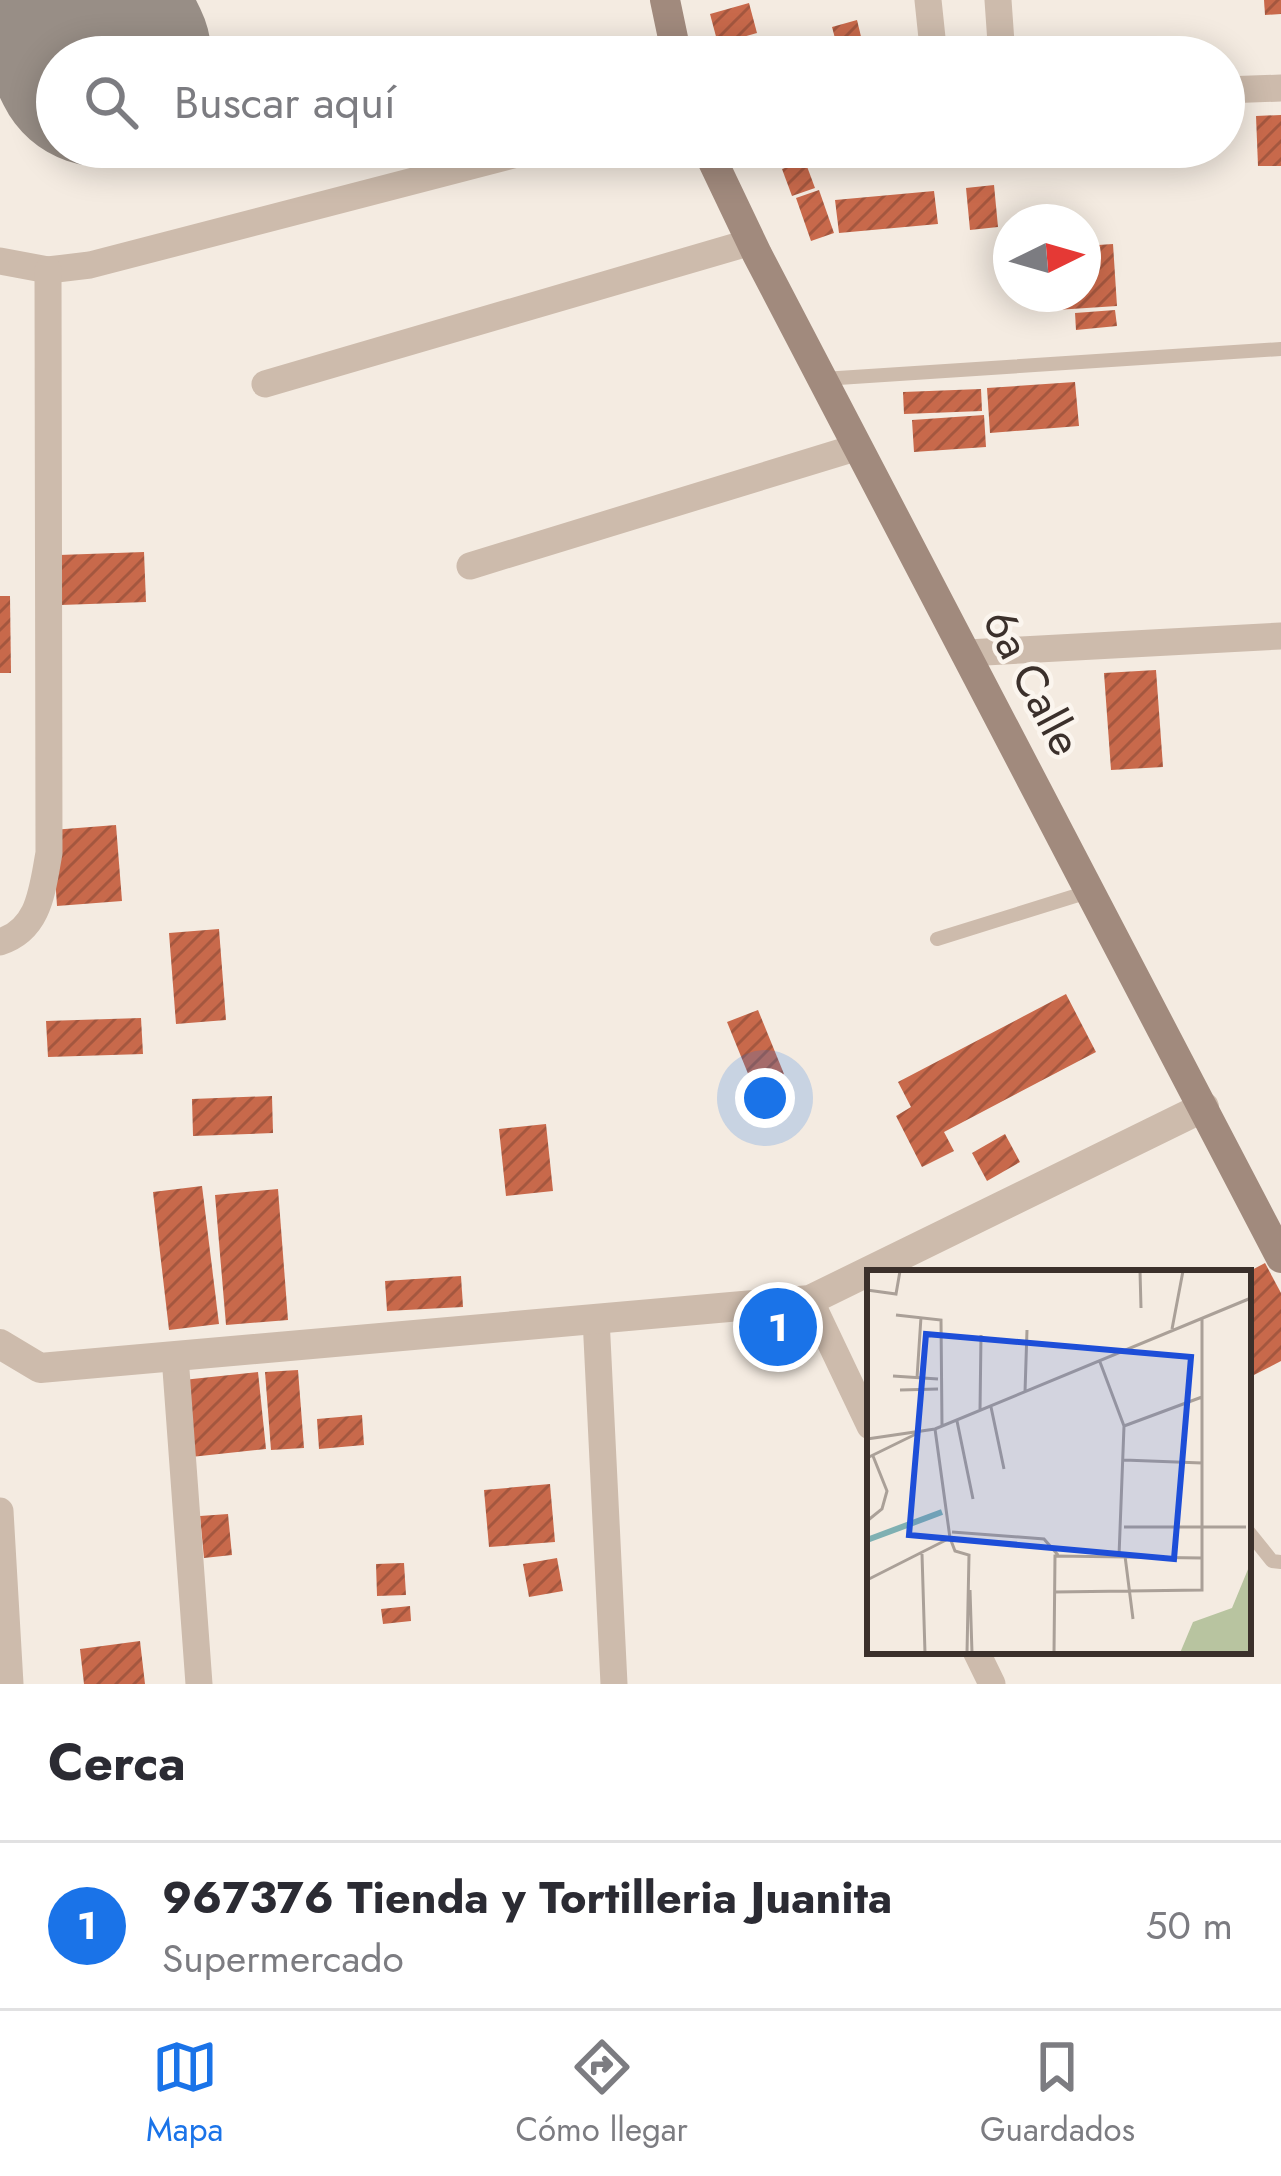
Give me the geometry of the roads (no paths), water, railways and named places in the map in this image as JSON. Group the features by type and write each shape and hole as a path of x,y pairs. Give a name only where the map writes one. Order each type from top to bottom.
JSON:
{"main road":[{"path":"665,0 672,36"},
{"name":"6a Calle","path":"721,168 751,242 1281,1258"}],"street":[{"path":"649,0 668,36"},
{"path":"928,0 932,36"},
{"path":"998,0 1001,36"},
{"path":"1245,89 1281,88"},
{"path":"2,264 48,270 90,266 464,168"},
{"path":"266,384 751,242"},
{"path":"0,943 27,928 39,905 50,853 48,270"},
{"path":"470,566 858,447"},
{"path":"967,653 1281,636"},
{"path":"871,1270 1204,1107"},
{"path":"0,1344 40,1368 810,1300 867,1272"},
{"path":"810,1300 867,1420"},
{"path":"596,1318 614,1684"},
{"path":"175,1356 199,1684"},
{"path":"0,1510 10,1684"},
{"path":"977,1654 992,1684"}],"lane":[{"path":"823,380 1281,349"},
{"path":"937,939 1091,890"},
{"path":"1251,1535 1272,1561 1281,1562"}],"place":[{"name":"967376 Tienda y Tortilleria Juanita","path":"778,1327"}]}
